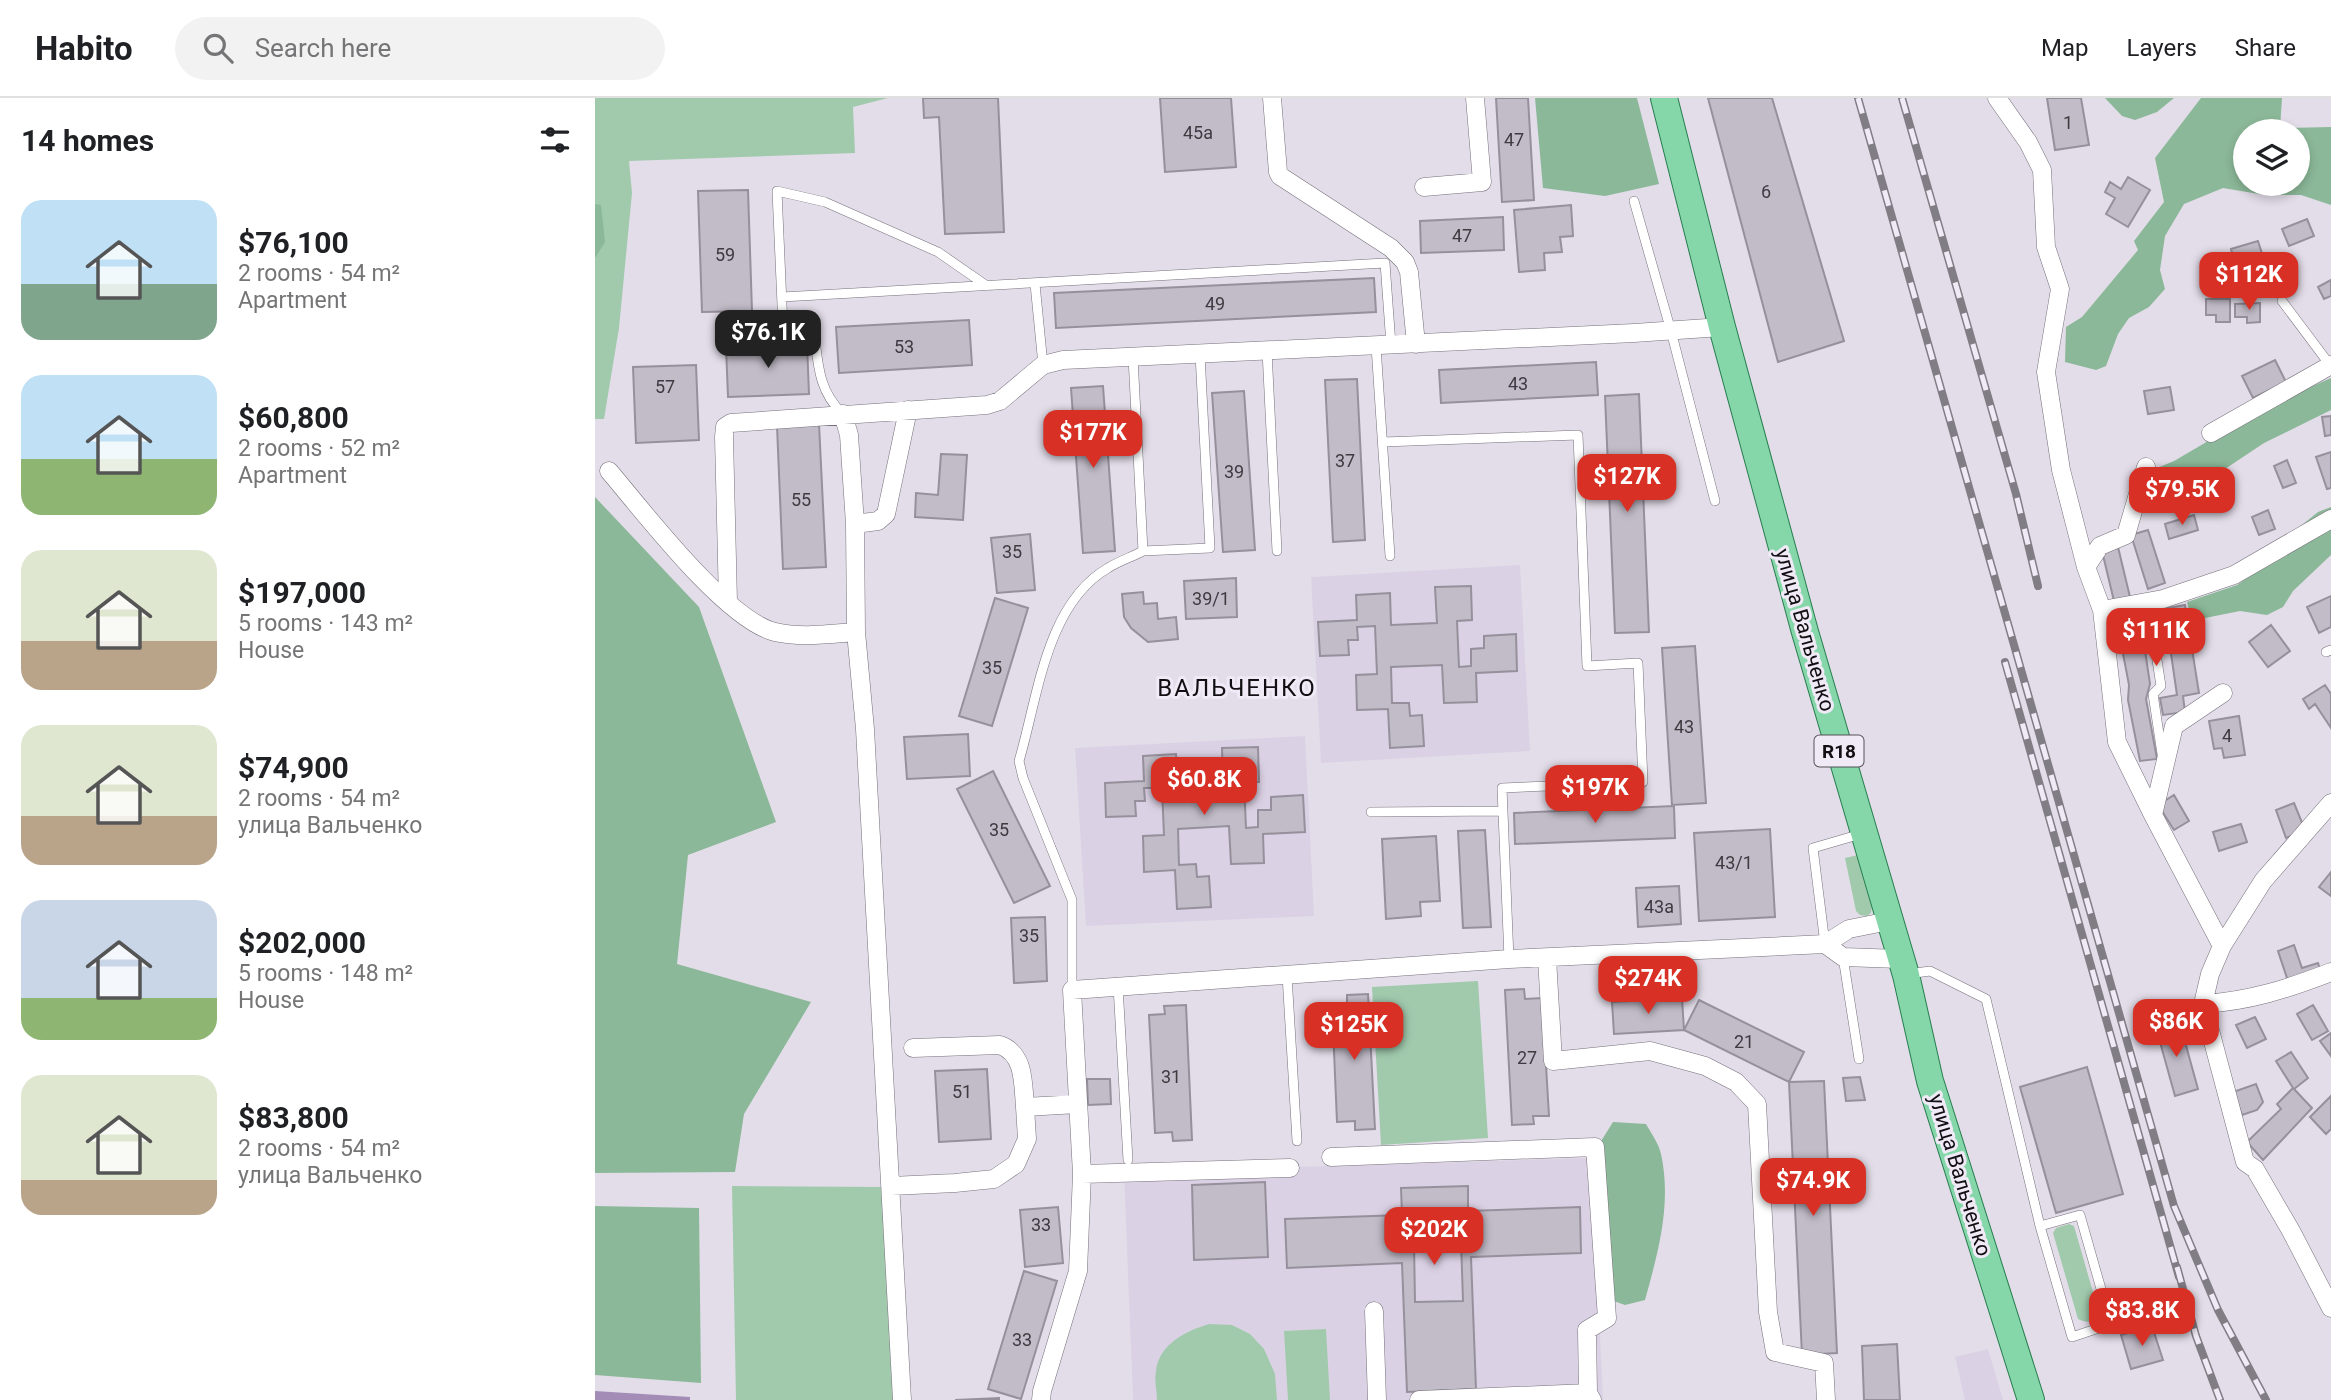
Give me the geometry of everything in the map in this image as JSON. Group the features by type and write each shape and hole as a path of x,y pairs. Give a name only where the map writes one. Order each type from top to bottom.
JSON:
{"main road":[{"name":"улица Вальченко","path":"1664,98 1722,327 1903,967 1930,1081 2031,1400"}],"street":[{"path":"1272,98 1280,176 1391,248 1405,262 1412,287 1416,344"},
{"path":"1424,187 1482,182 1475,98"},
{"path":"1997,98 2028,142 2042,170 2046,247 2060,289 2046,372 2061,470 2086,567 2102,610 2117,742 2222,946"},
{"path":"728,601 725,427 738,421 986,405 1000,401 1043,365 1063,360 1722,327"},
{"path":"2211,433 2331,365"},
{"path":"855,524 878,521 886,514 908,410"},
{"path":"843,414 849,435 855,524 856,632 865,729 902,1400"},
{"path":"2086,567 2100,546 2126,535 2146,467"},
{"path":"610,471 677,551 757,625 773,632 814,635 856,632"},
{"path":"2102,610 2163,600 2234,575 2331,519"},
{"path":"2153,815 2174,726 2223,693"},
{"path":"2331,803 2263,881 2222,946 2210,974 2203,1004 2245,1161 2255,1169 2331,1308"},
{"path":"1041,1400 1078,1271 1082,1174 1072,990 1509,959 1825,944 1849,929 1889,921"},
{"path":"1825,944 1843,957 1903,967"},
{"path":"1547,958 1553,1061 1650,1051 1705,1066 1736,1082 1757,1104 1768,1312 1775,1352 1824,1363 1826,1400"},
{"path":"2203,1004 2236,1002 2284,990 2331,972"},
{"path":"891,1186 955,1184 994,1179 1016,1164 1027,1139 1022,1071 1009,1049 1000,1045 913,1048"},
{"path":"1025,1107 1078,1104"},
{"path":"1331,1157 1595,1147 1607,1318 1587,1329 1590,1396 1419,1400"},
{"path":"1082,1174 1290,1168"},
{"path":"1374,1311 1377,1400"}],"lane":[{"path":"843,414 829,399 820,378 814,331 783,327 777,191 825,202 938,252 987,286"},
{"path":"1634,201 1715,501"},
{"path":"782,297 1385,263 1383,442 1390,556"},
{"path":"1035,284 1043,365"},
{"path":"2282,301 2331,365"},
{"path":"1267,351 1277,551"},
{"path":"1072,990 1072,900 1023,778 1019,761 1053,636 1064,613 1084,588 1107,569 1143,551 1210,548 1200,354"},
{"path":"1133,358 1143,551"},
{"path":"1383,442 1578,435 1587,666 1638,663 1643,782 1502,788 1509,959"},
{"path":"2154,641 2161,686 2153,694 2164,766"},
{"path":"1371,811 1503,811"},
{"path":"1825,944 1813,848 1863,833"},
{"path":"1843,957 1859,1059"},
{"path":"1903,967 1930,971 1986,999 2041,1226 2072,1337 2111,1324 2080,1215 2041,1226"},
{"path":"1287,975 1297,1141"},
{"path":"1118,986 1128,1160"}],"shaded area":[{"path":"1520,565 1530,751 1321,763 1311,577"},
{"path":"1305,736 1314,916 1086,926 1075,748"},
{"path":"1592,1158 1603,1400 1133,1400 1124,1172"},
{"path":"1988,1349 2003,1400 1965,1400 1955,1357"},
{"path":"595,1391 690,1397 690,1400 595,1400"}],"green space":[{"path":"595,98 888,98 853,107 855,153 629,161 632,193 619,328 604,419 595,419"},
{"path":"1535,98 1637,98 1659,184 1605,196 1543,188"},
{"path":"2105,98 2174,98 2157,112 2135,120 2122,116"},
{"path":"2201,98 2282,98 2281,119 2233,119 2233,190 2223,188 2184,204 2165,236 2160,270 2165,289 2149,307 2129,318 2118,334 2106,366 2096,370 2065,362 2066,327 2082,317 2138,250 2134,241 2164,202 2155,158"},
{"path":"2310,127 2331,127 2331,205 2304,196 2310,196"},
{"path":"595,204 601,205 605,242 595,258"},
{"path":"2331,378 2331,410 2264,443 2201,485 2162,506 2148,495 2150,471 2174,461 2268,406"},
{"path":"595,497 699,607 776,822 688,855 677,964 811,1002 744,1114 735,1172 595,1173"},
{"path":"2331,507 2331,555 2293,591 2283,607 2267,615 2240,611 2200,619 2190,613 2187,602 2237,585 2254,573 2282,541 2318,512"},
{"path":"1858,855 1872,907 1867,916 1856,911 1845,858"},
{"path":"1478,981 1488,1138 1381,1145 1372,987"},
{"path":"1613,1122 1646,1124 1660,1150 1664,1173 1662,1228 1645,1300 1625,1305 1608,1299 1598,1146"},
{"path":"732,1186 884,1187 895,1400 736,1400"},
{"path":"595,1206 699,1208 701,1383 595,1375"},
{"path":"2069,1224 2074,1226 2099,1313 2091,1321 2078,1319 2053,1233 2056,1228"},
{"path":"1209,1324 1232,1325 1250,1334 1264,1349 1275,1374 1277,1400 1157,1400 1155,1374 1162,1353 1175,1340 1191,1330"},
{"path":"1326,1329 1330,1400 1288,1400 1284,1331"}],"building":[{"path":"923,98 998,98 1004,232 945,234 939,117 924,118"},
{"path":"1160,98 1231,98 1236,167 1165,172"},
{"path":"1496,98 1528,98 1534,200 1502,202"},
{"path":"1708,98 1772,98 1844,341 1778,362"},
{"path":"2047,98 2081,98 2089,145 2055,150"},
{"path":"2128,177 2150,190 2128,227 2106,214 2115,198 2105,192 2110,182 2121,189"},
{"path":"748,190 752,311 702,312 698,191"},
{"path":"1571,205 1573,236 1560,237 1562,252 1544,253 1545,270 1519,272 1514,210"},
{"path":"1503,217 1504,250 1421,253 1420,221"},
{"path":"2307,219 2314,236 2289,246 2282,229"},
{"path":"2258,241 2264,260 2236,268 2231,249"},
{"path":"1374,278 1376,312 1056,328 1054,293"},
{"path":"2331,280 2331,296 2324,299 2318,287"},
{"path":"2206,299 2230,299 2230,322 2216,322 2216,315 2206,315"},
{"path":"2260,303 2260,322 2247,323 2247,317 2235,317 2235,304"},
{"path":"969,320 972,365 839,373 836,327"},
{"path":"807,344 809,394 728,397 726,347"},
{"path":"2275,360 2286,382 2253,398 2242,376"},
{"path":"1596,362 1598,395 1441,403 1439,370"},
{"path":"696,365 699,440 636,443 633,367"},
{"path":"1357,379 1365,540 1333,542 1325,380"},
{"path":"1103,386 1115,551 1083,553 1071,388"},
{"path":"2170,387 2174,410 2148,414 2144,391"},
{"path":"1244,391 1255,550 1223,552 1212,393"},
{"path":"1639,394 1649,632 1615,633 1605,396"},
{"path":"2331,416 2331,435 2325,436 2322,417"},
{"path":"819,424 826,567 783,569 777,426"},
{"path":"2331,452 2331,488 2327,489 2316,457"},
{"path":"941,454 967,455 963,520 915,517 916,493 938,495"},
{"path":"2287,460 2296,483 2283,488 2274,466"},
{"path":"2268,510 2275,529 2259,535 2252,517"},
{"path":"2194,515 2198,530 2169,539 2165,524"},
{"path":"2148,530 2165,583 2148,589 2131,535"},
{"path":"1030,534 1035,590 997,593 991,538"},
{"path":"2118,547 2130,597 2114,601 2102,551"},
{"path":"1236,578 1237,617 1186,619 1184,581"},
{"path":"1471,586 1472,620 1457,621 1459,667 1471,666 1471,649 1484,648 1484,636 1516,634 1517,671 1476,673 1477,702 1444,703 1442,665 1391,667 1392,703 1409,703 1410,716 1422,715 1424,746 1390,748 1388,709 1357,710 1356,675 1377,674 1375,626 1357,627 1358,640 1348,640 1349,655 1320,656 1318,622 1357,620 1356,595 1390,593 1391,625 1437,623 1435,587"},
{"path":"1143,592 1144,604 1157,603 1158,619 1176,617 1178,639 1148,642 1131,628 1124,617 1122,594"},
{"path":"2331,596 2331,627 2319,633 2307,607"},
{"path":"995,598 1028,608 992,726 959,716"},
{"path":"2185,605 2199,693 2183,696 2185,712 2163,715 2160,698 2177,695 2168,633 2143,637 2150,684 2146,699 2157,759 2140,761 2116,617"},
{"path":"2271,625 2290,651 2268,667 2249,642"},
{"path":"1695,646 1706,803 1672,805 1662,648"},
{"path":"2325,685 2331,694 2331,728 2315,704 2309,709 2303,699"},
{"path":"2239,716 2245,755 2224,758 2222,748 2214,749 2209,721"},
{"path":"968,734 970,776 907,779 904,737"},
{"path":"1258,747 1259,782 1244,782 1246,828 1258,827 1258,810 1271,810 1271,797 1303,795 1305,832 1263,834 1264,863 1231,864 1229,826 1178,829 1179,865 1196,864 1197,877 1209,876 1211,907 1177,909 1175,870 1144,872 1143,836 1164,835 1162,788 1144,788 1145,801 1135,801 1136,816 1106,817 1105,783 1144,781 1143,756 1176,754 1178,786 1223,784 1222,748"},
{"path":"993,771 1050,886 1014,903 957,789"},
{"path":"2174,795 2189,821 2174,830 2158,805"},
{"path":"2294,803 2305,830 2286,838 2276,810"},
{"path":"1674,806 1675,838 1515,844 1514,813"},
{"path":"2241,824 2247,842 2219,851 2213,832"},
{"path":"1770,829 1775,917 1699,921 1694,833"},
{"path":"1485,830 1491,927 1463,928 1458,831"},
{"path":"1436,836 1440,901 1420,902 1421,916 1386,919 1382,839"},
{"path":"2331,872 2331,896 2319,887"},
{"path":"1679,886 1681,924 1638,927 1636,888"},
{"path":"1045,917 1047,981 1014,983 1011,918"},
{"path":"2294,945 2302,968 2318,963 2321,973 2289,984 2278,951"},
{"path":"1524,989 1525,999 1542,998 1549,1116 1533,1116 1534,1124 1512,1125 1505,990"},
{"path":"1368,994 1375,1129 1355,1130 1355,1121 1337,1122 1332,1004 1347,1003 1347,995"},
{"path":"1682,998 1684,1030 1614,1034 1612,1002"},
{"path":"1699,1000 1804,1052 1789,1082 1684,1030"},
{"path":"1186,1005 1192,1140 1173,1141 1172,1132 1155,1133 1149,1015 1165,1014 1164,1006"},
{"path":"2313,1005 2328,1031 2312,1040 2297,1014"},
{"path":"2255,1017 2266,1039 2247,1048 2236,1025"},
{"path":"2172,1019 2179,1043 2185,1042 2198,1089 2175,1096 2155,1024"},
{"path":"2331,1033 2331,1056 2320,1041"},
{"path":"2291,1052 2308,1078 2294,1089 2312,1108 2263,1160 2247,1142 2281,1109 2277,1104 2293,1088 2276,1061"},
{"path":"2087,1067 2123,1194 2056,1213 2020,1087"},
{"path":"987,1069 991,1139 939,1142 935,1071"},
{"path":"1860,1077 1865,1100 1846,1101 1843,1078"},
{"path":"1087,1079 1110,1079 1111,1104 1088,1105"},
{"path":"1824,1081 1837,1353 1802,1355 1789,1082"},
{"path":"2256,1084 2263,1102 2257,1110 2242,1115 2233,1092"},
{"path":"2331,1096 2331,1129 2326,1134 2310,1117"},
{"path":"1265,1182 1268,1257 1194,1260 1192,1185"},
{"path":"1468,1186 1468,1211 1580,1207 1581,1253 1471,1257 1476,1389 1407,1392 1402,1263 1287,1268 1285,1219 1402,1215 1401,1188","holes":["1461,1241 1463,1301 1415,1302 1414,1244 1428,1243 1428,1250 1446,1249 1446,1242"]},
{"path":"1058,1207 1063,1263 1025,1267 1020,1210"},
{"path":"1024,1271 1057,1281 1021,1399 988,1389"},
{"path":"2152,1326 2163,1360 2131,1369 2121,1335"},
{"path":"1897,1344 1900,1400 1864,1400 1862,1346"},
{"path":"999,1398 999,1400 955,1400"}],"railway":[{"path":"1858,98 2174,1206 2218,1310 2266,1400"},
{"path":"1902,98 2016,494 2038,586"},
{"path":"2005,662 2179,1277"},
{"path":"2177,1267 2196,1336 2220,1400"}],"district":[{"name":"ВАЛЬЧЕНКО","path":"1237,688"}]}
